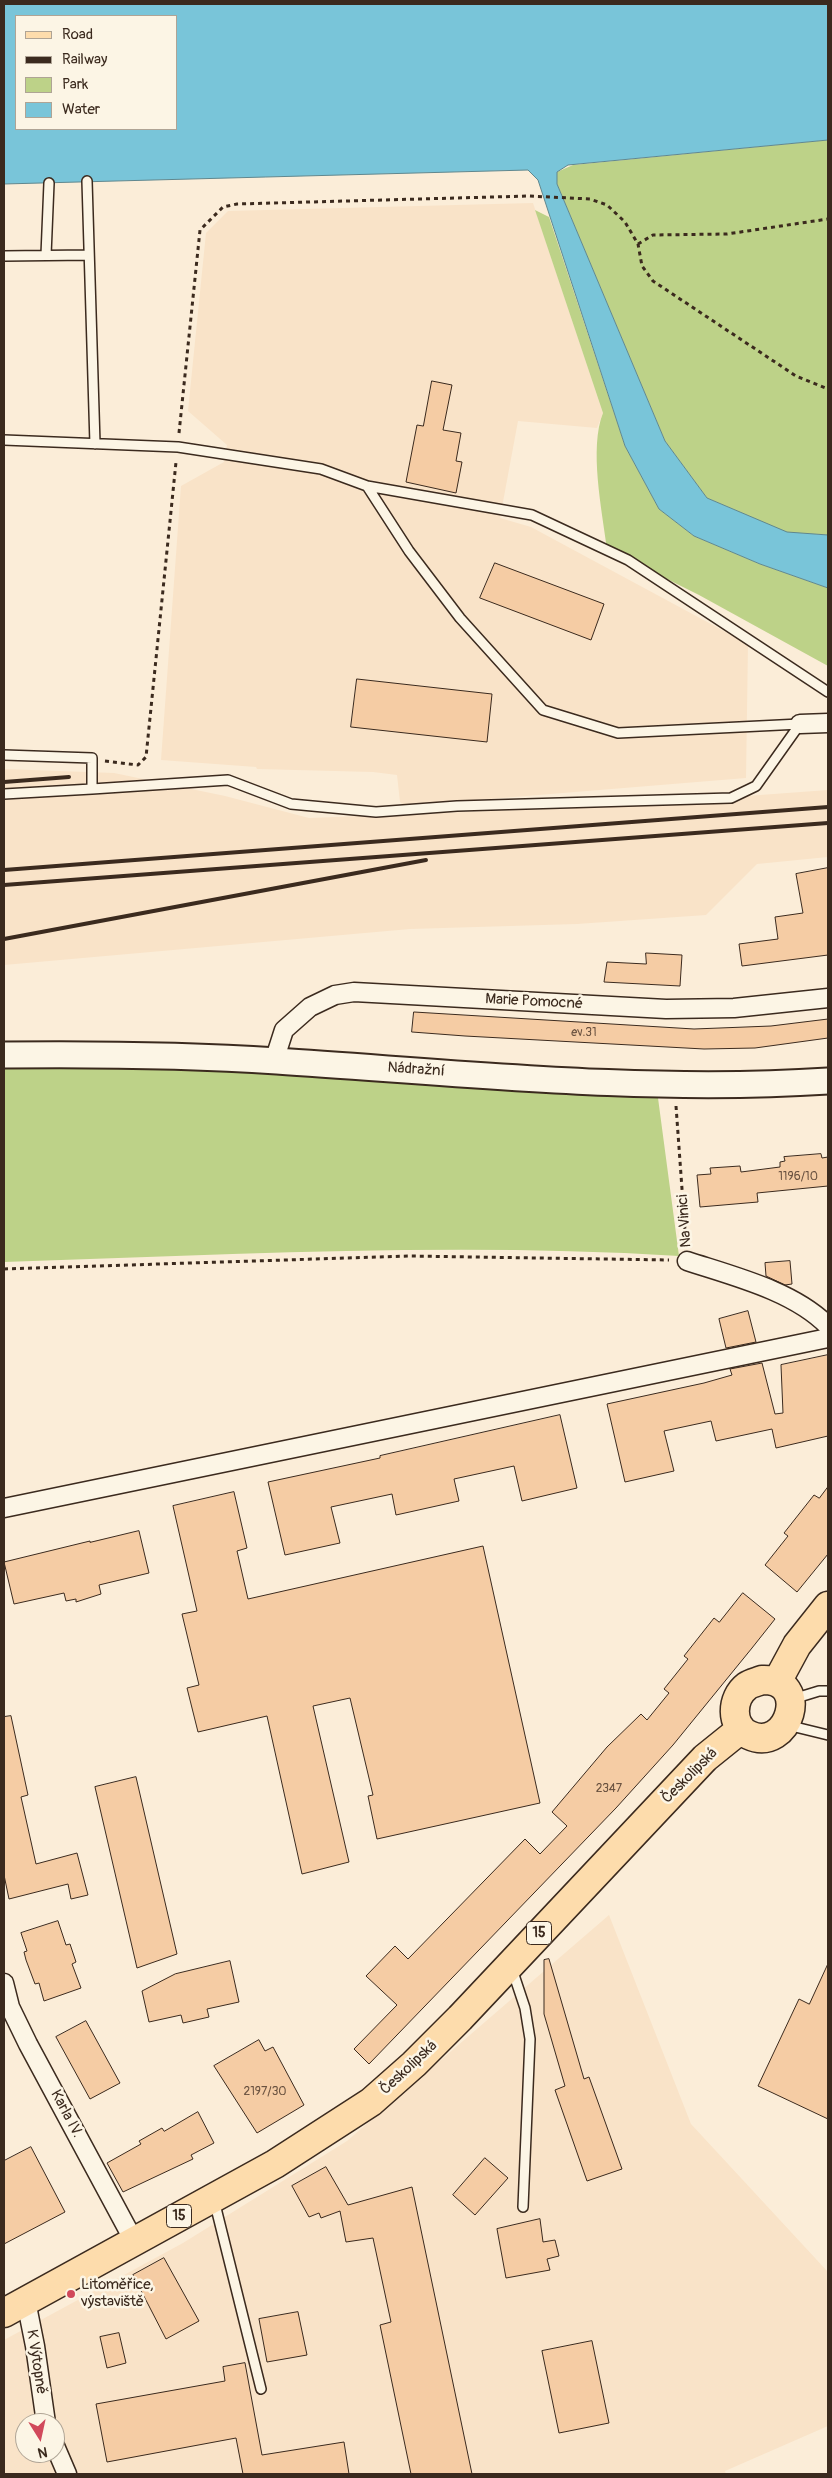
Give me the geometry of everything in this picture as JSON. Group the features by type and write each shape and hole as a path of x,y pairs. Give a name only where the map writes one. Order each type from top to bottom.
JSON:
{"main road":[{"name":"Nádražní","path":"4,1055 111,1054 274,1061 675,1085 828,1081"},
{"path":"784,1702 762,1680 742,1691 734,1714 740,1729 746,1734 761,1738 775,1734 784,1702 797,1645 828,1606"},
{"name":"Českolipská","path":"15,2307 275,2164 372,2102 414,2064 705,1758 740,1729"}],"street":[{"path":"800,724 828,722"},
{"name":"Marie Pomocné","path":"274,1061 284,1030 310,1007 335,995 354,992 666,1009 734,1008 828,998"},
{"name":"Na Vinici","path":"688,1261 749,1282 797,1303 813,1311 828,1326"},
{"path":"4,1508 828,1338"},
{"name":"Karla IV.","path":"4,1983 10,2007 28,2044 134,2241"},
{"name":"K Výtopně","path":"15,2307 35,2346 45,2413"}],"lane":[{"path":"86,181 95,444"},
{"path":"46,255 49,183"},
{"path":"4,256 89,255"},
{"path":"4,440 178,447 321,469 367,486 532,515 628,560 828,692"},
{"path":"367,486 409,551 460,618 542,710 618,733 800,724"},
{"path":"4,794 228,780 291,804 376,812 458,806 731,798 756,786 800,724"},
{"path":"4,756 92,758 92,788"},
{"path":"784,1702 819,1691 828,1691"},
{"path":"784,1702 828,1735"},
{"path":"510,1964 524,2008 530,2039 523,2207"},
{"path":"213,2198 261,2389"}],"path":[{"path":"92,758 138,765 146,756 200,230 223,207 237,204 530,196 590,199 607,205 625,222 638,244 642,266 653,281 796,376 828,389"},
{"path":"638,244 653,235 727,234 828,219"},
{"name":"Na Vinici","path":"675,1085 688,1261"},
{"path":"4,1269 409,1256 606,1258 688,1261"}],"shaded area":[{"path":"533,203 603,413 597,428 518,421 500,518 531,527 748,644 746,778 404,806 400,802 397,775 373,772 257,769 256,767 161,760 181,486 224,462 227,445 188,411 206,233 228,211"},
{"path":"4,769 114,773 225,796 309,818 597,807 828,790 828,857 757,864 706,915 577,924 410,929 4,965"},
{"path":"609,1915 691,2124 828,2272 828,2426 725,2471 726,2474 4,2474 4,2340 183,2243 347,2141"}],"green space":[{"path":"828,140 828,535 787,533 707,498 665,441 557,184 557,172 573,165"},
{"path":"535,210 549,217 625,446 659,509 694,536 760,564 828,588 828,666 699,595 607,549 597,461 599,427 603,413"},
{"path":"111,1066 273,1072 658,1098 679,1256 595,1252 426,1250 257,1253 4,1262 4,1067"}],"water":[{"path":"4,4 828,4 828,140 568,165 557,172 557,184 665,441 707,498 787,532 828,535 828,588 760,564 694,536 659,509 625,446 538,180 528,170 4,184"}],"building":[{"path":"432,381 452,385 443,430 461,433 456,461 462,462 456,493 406,482 417,425 423,426"},
{"path":"495,563 604,604 591,640 480,598"},
{"path":"357,679 492,694 487,742 351,727"},
{"path":"828,868 828,955 742,966 739,944 778,939 775,917 803,913 796,874"},
{"path":"646,953 682,955 680,986 604,982 607,962 646,964"},
{"path":"414,1012 694,1029 771,1026 828,1019 828,1038 755,1048 704,1049 465,1036 412,1032"},
{"path":"821,1154 822,1158 828,1157 828,1186 757,1193 758,1202 700,1207 697,1175 711,1174 710,1168 740,1166 741,1172 780,1167 780,1162 785,1161 784,1157"},
{"path":"790,1261 792,1284 785,1285 766,1276 765,1263"},
{"path":"748,1311 756,1342 726,1348 719,1319"},
{"path":"828,1355 828,1436 776,1448 772,1429 716,1441 711,1421 664,1431 674,1471 625,1482 607,1404 704,1383 732,1375 730,1369 762,1363 775,1414 783,1413 781,1365"},
{"path":"560,1415 577,1488 522,1501 514,1466 454,1479 459,1501 396,1515 392,1494 331,1507 340,1543 285,1555 268,1482 380,1458 380,1456"},
{"path":"828,1487 828,1554 797,1592 765,1565 788,1536 784,1533 814,1495 819,1498"},
{"path":"234,1492 247,1548 237,1551 248,1599 483,1546 540,1803 377,1839 368,1796 373,1795 350,1698 313,1706 349,1862 302,1874 267,1716 198,1732 187,1688 199,1685 182,1614 197,1611 173,1506"},
{"path":"139,1531 149,1573 99,1585 101,1594 76,1602 76,1599 66,1601 64,1593 14,1604 4,1562"},
{"path":"743,1593 775,1619 752,1648 673,1745 616,1808 369,2064 354,2049 397,2005 366,1976 395,1946 408,1959 525,1839 540,1854 567,1826 552,1812 607,1747 641,1714 647,1720 669,1693 664,1689 688,1659 684,1656 714,1618 719,1622"},
{"path":"11,1716 28,1795 21,1797 36,1864 77,1853 88,1895 71,1899 68,1884 9,1899 4,1875 4,1717"},
{"path":"136,1777 177,1954 137,1968 95,1787"},
{"path":"58,1921 66,1945 70,1944 76,1962 72,1964 81,1988 44,2001 39,1983 35,1984 26,1960 24,1952 27,1951 21,1933"},
{"path":"549,1959 584,2079 589,2077 622,2169 587,2181 555,2090 565,2086 544,2014 544,1960"},
{"path":"230,1961 239,2002 207,2009 209,2017 183,2023 181,2015 149,2022 142,1991 175,1974"},
{"path":"828,1964 828,2119 758,2086 799,1999 809,2004"},
{"path":"86,2021 120,2083 90,2099 56,2037"},
{"path":"259,2040 265,2051 273,2047 304,2105 257,2133 214,2066"},
{"path":"198,2112 214,2143 191,2155 193,2159 123,2192 107,2163 141,2144 139,2141 162,2128 164,2131"},
{"path":"31,2147 65,2212 4,2244 4,2161"},
{"path":"485,2158 508,2178 475,2215 453,2195"},
{"path":"326,2167 348,2205 412,2187 472,2474 411,2474 380,2325 391,2322 373,2238 346,2242 340,2211 321,2218 319,2213 309,2217 292,2186"},
{"path":"540,2219 543,2242 555,2240 559,2256 547,2259 550,2270 506,2278 497,2229"},
{"path":"164,2258 199,2321 166,2339 133,2275"},
{"path":"298,2312 307,2355 267,2362 259,2319"},
{"path":"119,2333 126,2363 107,2368 100,2337"},
{"path":"592,2341 609,2423 559,2433 542,2351"},
{"path":"245,2363 262,2455 344,2442 349,2474 243,2474 236,2438 107,2462 96,2404 225,2381 223,2367"}],"railway":[{"path":"4,782 69,777"},
{"path":"4,870 828,807"},
{"path":"4,885 828,823"},
{"path":"4,939 426,860"}],"place":[{"name":"Litoměřice, výstaviště","path":"71,2294"}]}
